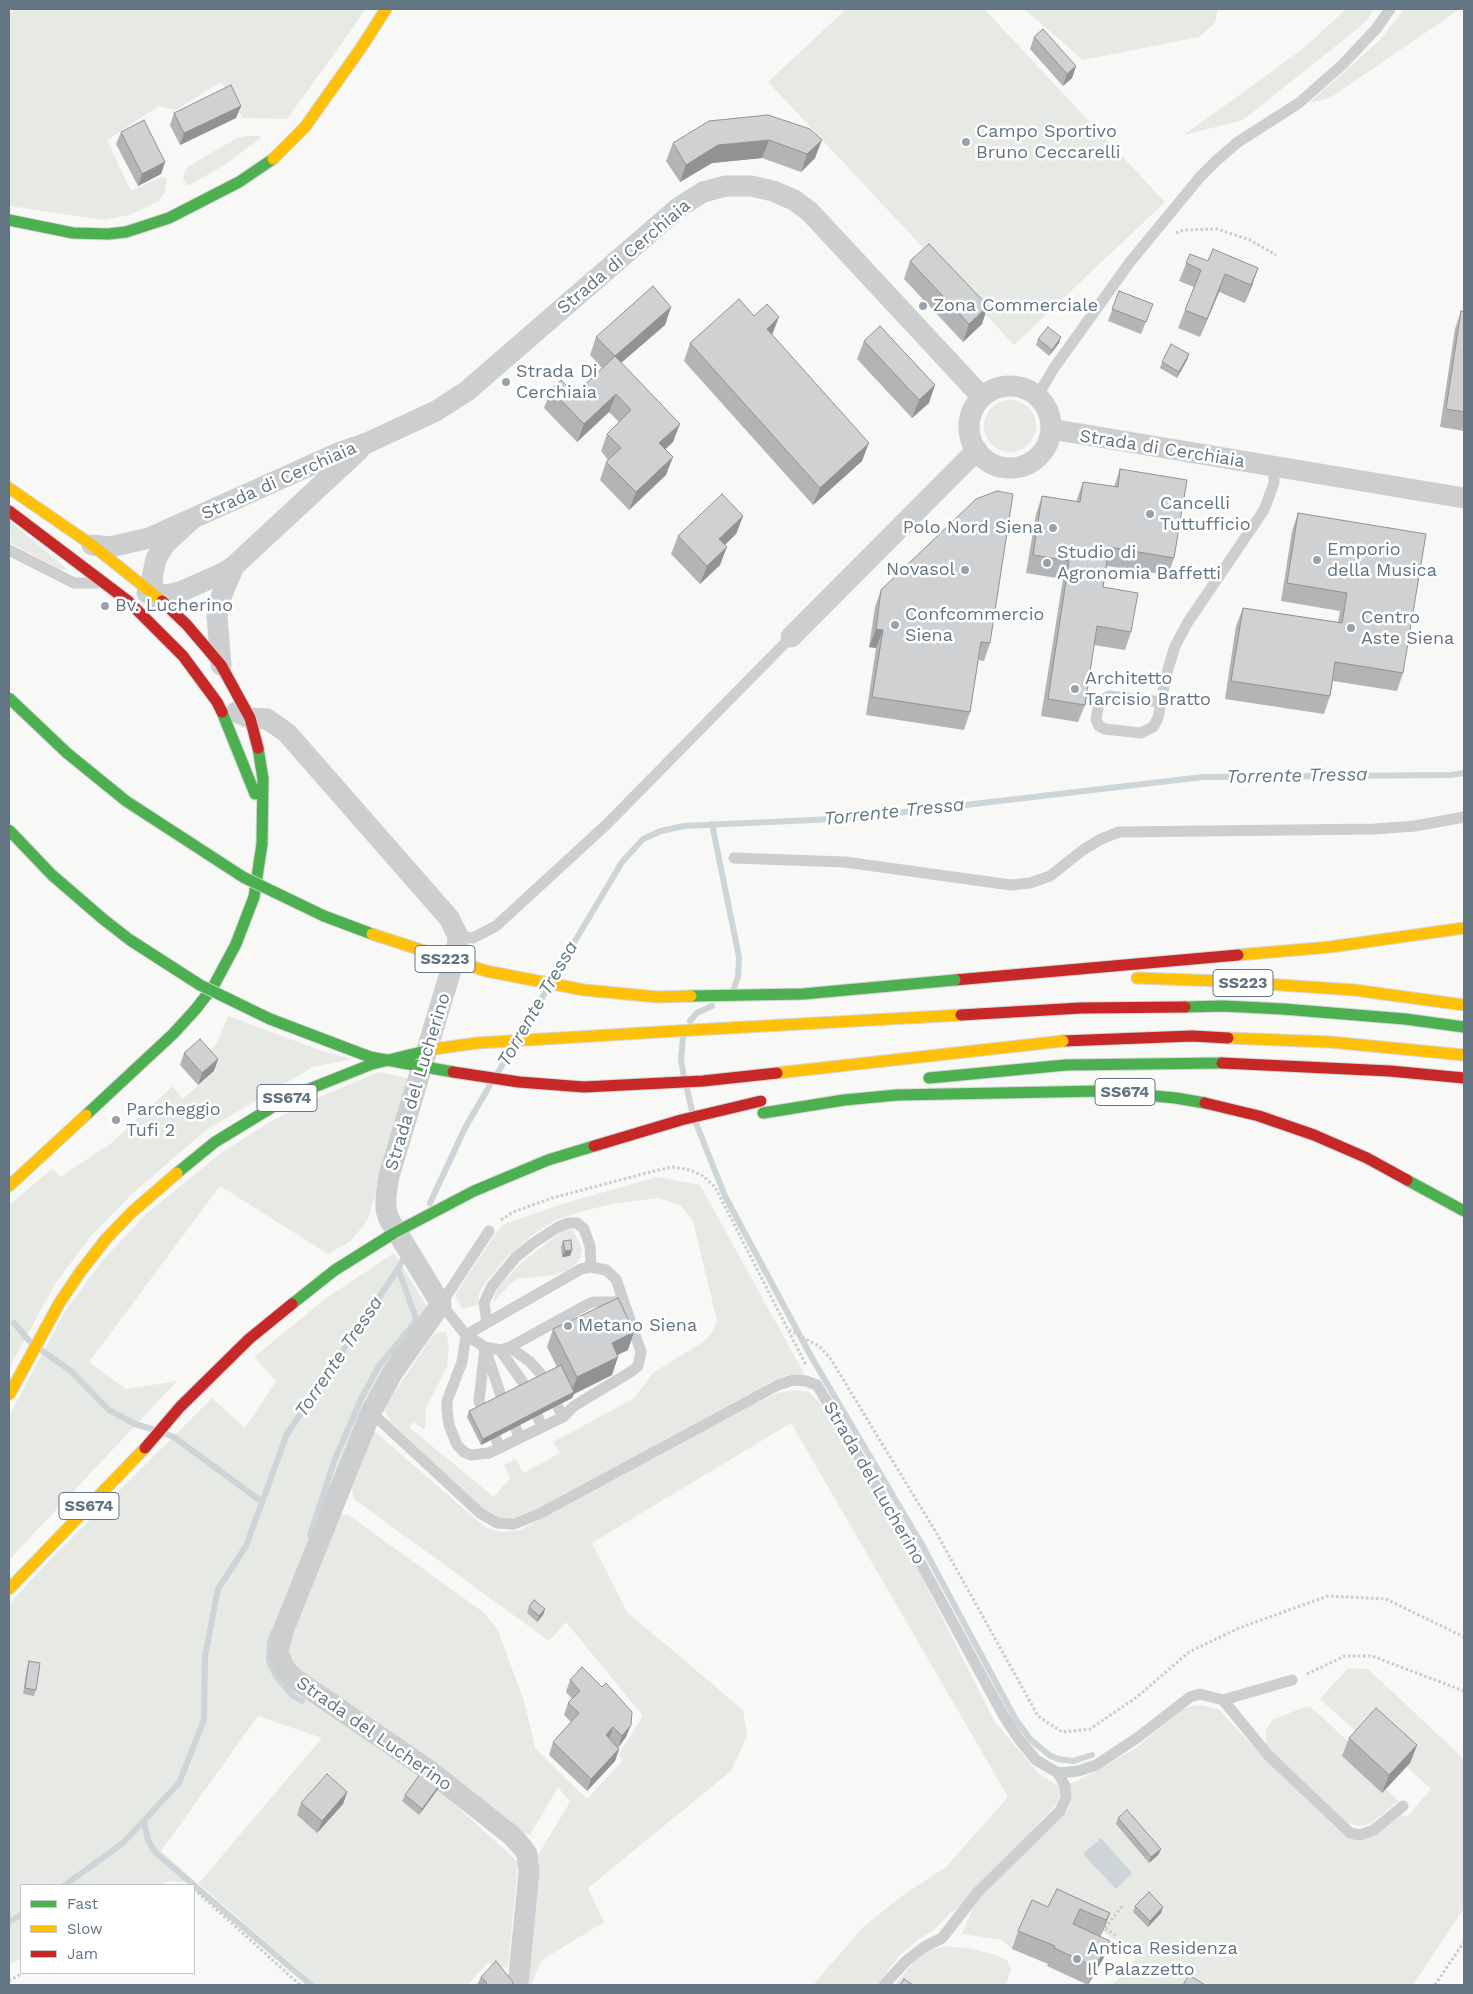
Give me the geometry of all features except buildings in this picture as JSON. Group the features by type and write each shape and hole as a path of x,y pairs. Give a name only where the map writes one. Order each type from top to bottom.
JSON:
{"main road":[{"path":"9,220 73,233 108,234 126,232 169,218 239,182 271,161 305,127 386,9"},
{"path":"9,488 92,545 154,593 187,624 221,664 236,690 250,718 262,766 262,844 254,897 236,944 213,987 173,1034 9,1186"},
{"path":"9,511 128,602 174,645 217,702 237,746 262,812"},
{"name":"SS223","path":"9,698 72,758 126,801 243,877 324,916 374,935 486,971 584,990 658,997 803,994 1021,974 1221,982 1354,990 1464,1005"},
{"path":"9,830 52,875 103,919 137,945 200,985 270,1019 370,1057 468,1075 535,1083 584,1086 628,1085 713,1080 1063,1041 1192,1036 1330,1042 1464,1055"},
{"path":"1021,974 1330,947 1464,928"},
{"name":"SS674","path":"9,1395 60,1302 81,1271 106,1239 138,1206 180,1169 215,1142 289,1098 372,1064 447,1046 477,1043 1081,1008 1214,1006 1405,1019 1464,1027"},
{"name":"SS674","path":"918,1079 1066,1065 1180,1062 1251,1063 1390,1071 1464,1078"},
{"name":"SS674","path":"758,1114 844,1100 897,1095 1101,1090 1176,1098 1218,1105 1300,1130 1368,1158 1464,1211"},
{"name":"SS674","path":"9,1588 145,1448 180,1407 249,1339 335,1270 394,1233 474,1191 548,1160 681,1120 766,1100"},
{"name":"SS674","path":"145,1448 171,1429 247,1354 298,1309 398,1242 476,1201 536,1176 636,1144 728,1121"}],"street":[{"name":"Strada di Cerchiaia","path":"92,545 110,547 141,541 338,452 367,443 436,411 468,391 678,208 703,192 733,185 760,187 780,193 794,200 810,212 982,397"},
{"path":"1010,386 1029,391 1037,396 1045,405 1051,429 1049,440 1043,451 1034,460 1022,466 1010,468 997,466 986,460 977,450 972,440 970,423 975,406 982,397 1000,388 1010,386"},
{"name":"Strada di Cerchiaia","path":"1051,429 1464,498"},
{"name":"Strada di Cerchiaia","path":"9,507 17,508 131,589 166,595 180,592 213,579 234,566 367,443"},
{"path":"791,637 977,450"},
{"name":"Strada di Cerchiaia","path":"191,520 160,550 152,571 154,593 170,622 211,674 217,702"},
{"name":"Strada di Cerchiaia","path":"221,664 217,616 220,597 234,566"},
{"path":"217,702 250,718 267,719 287,733 449,918 458,936"},
{"path":"237,746 240,729 250,718"},
{"name":"Strada del Lucherino","path":"458,936 457,949 443,1000 389,1176 386,1205 389,1219 440,1304 393,1372 371,1412 283,1631 278,1653 285,1669 295,1679 430,1771 512,1835 523,1848 527,1854 529,1872 518,1985"}],"lane":[{"path":"1037,396 1054,368 1146,242 1217,160 1238,142 1306,96 1363,43 1390,9"},
{"path":"1161,702 1109,696 1099,703 1096,719 1099,726 1105,730 1141,733 1153,727 1158,718 1170,660 1178,640 1264,510 1274,483 1274,467"},
{"path":"9,550 74,583 102,582"},
{"path":"458,936 473,938 490,931 503,921 606,824 791,637"},
{"path":"734,858 845,862 1011,885 1030,883 1050,876 1089,846 1119,832 1374,829 1415,826 1464,817"},
{"path":"487,1322 484,1303 492,1286 516,1258 532,1244 558,1227 569,1223 577,1223 584,1229 590,1246 591,1267"},
{"path":"489,1231 440,1304 466,1334 485,1347 505,1348 530,1362 541,1374 563,1417"},
{"path":"591,1267 606,1270 613,1275 623,1298 641,1352 641,1359 632,1371 574,1406 563,1417 489,1453 471,1455 464,1452 458,1445 449,1425 447,1401 462,1362 466,1334 581,1268 591,1267"},
{"path":"505,1348 588,1304 610,1302 623,1298"},
{"path":"485,1347 500,1393 520,1438"},
{"path":"485,1347 479,1401 500,1448"},
{"path":"505,1348 542,1427"},
{"name":"Strada del Lucherino","path":"371,1412 480,1513 497,1523 514,1524 539,1514 778,1385 793,1380 806,1381 817,1385 920,1562 1002,1713 1018,1738 1036,1760 1058,1773"},
{"path":"884,1985 906,1961 924,1947 942,1938 978,1892 1060,1811 1066,1798 1065,1786 1058,1773 1078,1771 1096,1765 1130,1743 1190,1697 1200,1694 1223,1700 1292,1680"},
{"path":"1223,1700 1268,1755 1350,1833 1360,1835 1374,1830 1403,1806"}],"path":[{"path":"1146,242 1184,230 1217,229 1250,240 1276,255"},
{"path":"489,1231 513,1212 552,1198 658,1170 673,1167 690,1170 703,1176 715,1186 817,1385"},
{"path":"789,1330 819,1346 830,1358 937,1534 1038,1716 1062,1732 1090,1729 1137,1696 1189,1652 1239,1628 1328,1596 1386,1599 1464,1637"},
{"path":"1292,1680 1345,1656 1372,1656 1464,1691"},
{"path":"195,1890 300,1985"},
{"path":"1104,1928 1123,1905"},
{"path":"1097,1924 1117,1936"},
{"path":"1435,1985 1464,1942"},
{"path":"9,1981 21,1974"}],"shaded area":[{"path":"15,9 365,9 287,119 243,118 221,82 176,110 159,106 107,140 131,191 161,177 167,178 165,192 159,201 130,215 103,220 9,206 9,14"},
{"name":"Campo Sportivo Bruno Ceccarelli","path":"846,9 984,9 1165,202 1014,345 768,82"},
{"path":"1024,9 1218,9 1215,23 1199,37 1083,60"},
{"path":"1346,9 1373,9 1367,21 1243,120 1184,135 1304,48"},
{"path":"1404,9 1460,9 1330,98 1309,103 1380,40"},
{"path":"259,136 261,138 226,164 187,185 183,179 185,171 189,166 237,138"},
{"path":"1005,400 1015,400 1025,404 1032,411 1036,426 1032,441 1025,448 1015,452 1005,452 995,448 988,441 984,431 984,421 988,411 995,404"},
{"path":"9,520 68,570 59,569 9,542"},
{"path":"228,1016 322,1051 352,1059 313,1067 206,1130 132,1194 91,1236 55,1284 9,1369 9,1205 53,1168 60,1177 110,1144 173,1086 182,1099 217,1070 205,1057 216,1045"},
{"path":"379,1072 408,1078 368,1219 351,1241 328,1254 220,1186 89,1362 126,1389 177,1381 9,1560 9,1416 65,1311 103,1260 146,1214 221,1153 268,1123 322,1096"},
{"path":"657,1177 700,1185 806,1377 797,1374 784,1376 537,1509 510,1519 498,1518 482,1508 401,1432 391,1422 385,1412 385,1406 434,1334 446,1331 449,1346 447,1367 426,1408 425,1430 413,1422 410,1428 494,1497 510,1478 504,1465 516,1459 523,1473 560,1453 553,1442 633,1399 653,1373 701,1343 711,1334 717,1321 693,1221 680,1205 658,1198 612,1204 554,1221 532,1235 508,1256 484,1284 479,1294 478,1305 462,1309 455,1295 504,1224 562,1204"},
{"path":"567,1229 573,1230 582,1248 580,1258 575,1265 566,1271 554,1275 517,1279 492,1304 497,1289 520,1264"},
{"path":"394,1253 429,1310 403,1345 272,1656 438,1789 518,1862 508,1968 488,1963 467,1985 313,1985 302,1973 199,1884 198,1884 169,1881 163,1884 20,1884 20,1959 9,1965 9,1604 46,1564 212,1398 245,1428 276,1381 254,1357 325,1299","holes":["258,1716 322,1738 198,1884 161,1851"]},
{"path":"795,1390 809,1392 818,1401 918,1570 995,1722 1039,1774 1059,1786 1061,1793 1056,1805 968,1898 963,1906 951,1912 934,1930 900,1955 877,1985 813,1985 862,1928 899,1898 946,1867 1008,1797 791,1423 592,1543 627,1612 743,1710 747,1736 731,1771 588,1888 604,1922 542,1960 531,1985 526,1985 535,1860 570,1802 558,1787 530,1835 517,1833 307,1678 290,1661 288,1645 340,1515 347,1514 483,1612 497,1628 524,1701 535,1748 587,1799 623,1760 619,1754 643,1716 566,1622 549,1641 354,1499 352,1489 374,1431 486,1528 502,1532 520,1530 749,1407 777,1393"},
{"path":"1348,1668 1368,1669 1464,1759 1464,1908 1413,1985 1099,1985 1112,1984 1131,1970 1136,1953 1126,1942 1114,1940 1103,1931 1026,1919 1012,1949 1002,1940 962,1934 973,1908 981,1897 1068,1810 1072,1799 1069,1784 1136,1748 1180,1711 1188,1707 1200,1705 1218,1709 1265,1759 1342,1834 1350,1837 1375,1833 1385,1828 1401,1815 1408,1816 1431,1789 1407,1767 1410,1763 1361,1736 1320,1699"},
{"path":"1307,1706 1312,1708 1352,1745 1386,1789 1398,1801 1372,1823 1361,1826 1348,1823 1266,1746 1266,1730 1272,1720"},
{"path":"1101,1838 1132,1873 1116,1889 1083,1854"},
{"path":"945,1946 972,1949 993,1954 1007,1960 1011,1969 1006,1985 895,1985 916,1959 927,1951"}],"waterway":[{"name":"Torrente Tressa","path":"553,978 622,862 643,839 661,831 684,826 855,818 1203,777 1451,775 1464,773"},
{"path":"712,824 739,957 738,977 734,988"},
{"name":"Torrente Tressa","path":"520,1034 546,991"},
{"path":"690,1021 697,1013 712,1006"},
{"path":"683,1037 681,1060 684,1077"},
{"name":"Torrente Tressa","path":"498,1072 512,1049"},
{"name":"Torrente Tressa","path":"430,1203 465,1128 490,1085"},
{"path":"687,1089 692,1111"},
{"path":"696,1123 725,1196 749,1241 812,1358 921,1543 1015,1718 1030,1739 1049,1755 1058,1759 1073,1761 1092,1755"},
{"name":"Torrente Tressa","path":"66,1884 123,1843 179,1783 204,1720 205,1656 218,1589 246,1546 287,1434 398,1269 405,1255"},
{"path":"310,1535 335,1459 362,1397 379,1366 413,1325 416,1318 398,1269"},
{"path":"14,1323 31,1343"},
{"path":"41,1350 71,1371 109,1410 135,1424 152,1429"},
{"path":"166,1434 174,1437 262,1502"},
{"path":"273,1633 270,1642 269,1661 276,1676 292,1695 302,1701"},
{"path":"144,1821 148,1840 155,1852 193,1884"},
{"path":"195,1886 311,1985"},
{"name":"Torrente Tressa","path":"9,1922 20,1916"}],"traffic: fast":[{"path":"9,220 73,233 108,234 126,232 169,218 239,182 273,159"},
{"path":"9,698 67,753 126,801 243,877 324,916 372,934"},
{"path":"222,712 255,794"},
{"path":"86,1115 173,1034 195,1010 213,987 236,944 254,897 262,844 263,779 258,748"},
{"path":"9,830 52,875 103,919 130,940 200,985 270,1019 370,1057 453,1072"},
{"path":"691,996 803,994 955,980"},
{"path":"1185,1007 1223,1006 1283,1009 1405,1019 1464,1027"},
{"path":"177,1173 215,1142 289,1097 372,1064 434,1049"},
{"path":"929,1078 1066,1065 1222,1063"},
{"path":"763,1113 844,1100 897,1095 1101,1091 1176,1098 1205,1103"},
{"path":"292,1304 335,1270 394,1233 474,1191 548,1160 594,1146"},
{"path":"1407,1180 1464,1211"}],"traffic: slow":[{"path":"273,159 305,127 386,9"},
{"path":"9,488 92,545 162,601"},
{"path":"1238,955 1330,947 1464,928"},
{"path":"372,934 486,971 584,990 658,997 691,996"},
{"path":"1137,978 1221,981 1354,990 1464,1005"},
{"path":"693,1030 961,1015"},
{"path":"434,1049 477,1043 693,1030"},
{"path":"1228,1038 1330,1042 1464,1055"},
{"path":"777,1073 1063,1041"},
{"path":"9,1186 86,1115"},
{"path":"9,1395 60,1302 81,1271 106,1239 132,1212 177,1173"},
{"path":"9,1589 145,1448"}],"traffic: jam":[{"path":"9,511 128,601 183,656 217,702 222,712"},
{"path":"162,601 187,625 221,665 250,718 258,748"},
{"path":"955,980 1238,955"},
{"path":"961,1015 1081,1008 1185,1007"},
{"path":"1063,1041 1192,1036 1228,1038"},
{"path":"1222,1063 1390,1071 1464,1078"},
{"path":"453,1072 519,1082 584,1087 703,1081 777,1073"},
{"path":"594,1146 681,1120 761,1101"},
{"path":"1205,1103 1259,1116 1314,1135 1367,1158 1407,1180"},
{"path":"145,1448 180,1407 249,1339 292,1304"}],"place":[{"name":"Campo Sportivo Bruno Ceccarelli","path":"966,142"},
{"name":"Zona Commerciale","path":"923,306"},
{"name":"Strada Di Cerchiaia","path":"506,382"},
{"name":"Cancelli Tuttufficio","path":"1150,514"},
{"name":"Polo Nord Siena","path":"1053,528"},
{"name":"Emporio della Musica","path":"1317,560"},
{"name":"Studio di Agronomia Baffetti","path":"1047,563"},
{"name":"Novasol","path":"965,570"},
{"name":"Bv. Lucherino","path":"105,606"},
{"name":"Confcommercio Siena","path":"895,625"},
{"name":"Centro Aste Siena","path":"1351,628"},
{"name":"Architetto Tarcisio Bratto","path":"1075,689"},
{"name":"Parcheggio Tufi 2","path":"116,1120"},
{"name":"Metano Siena","path":"568,1326"},
{"name":"Antica Residenza Il Palazzetto","path":"1077,1959"}]}
